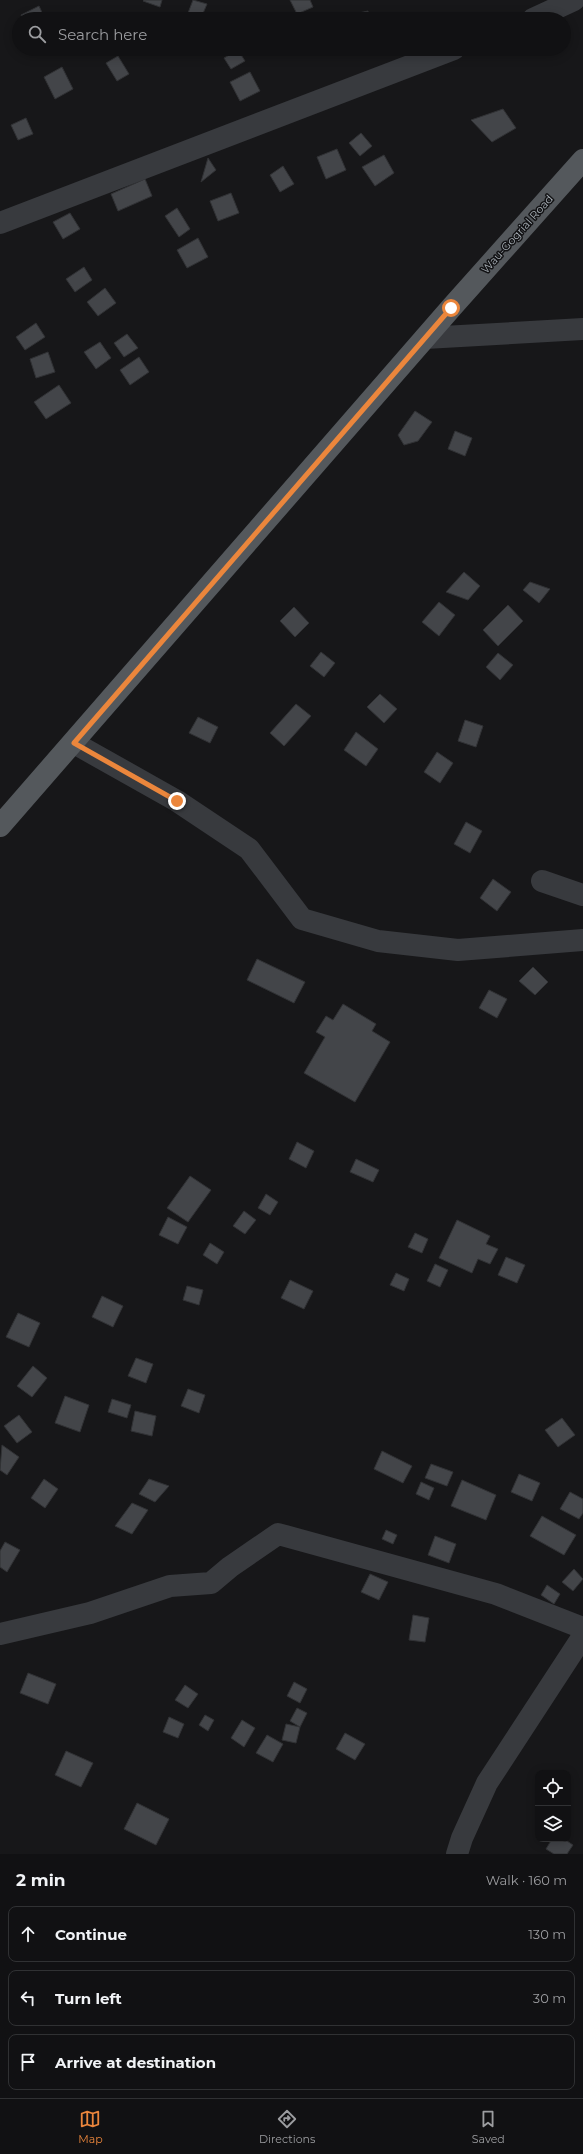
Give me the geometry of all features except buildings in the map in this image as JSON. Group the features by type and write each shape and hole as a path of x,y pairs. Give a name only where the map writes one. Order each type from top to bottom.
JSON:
{"main road":[{"name":"Wau-Gogrial Road","path":"0,826 74,743 451,308 583,160"}],"street":[{"path":"547,12 574,0"},
{"path":"0,223 436,56"},
{"path":"425,338 583,329"},
{"path":"74,743 177,801 249,850 302,919 378,941 458,950 583,940"},
{"path":"542,881 583,895"},
{"path":"0,1634 90,1613 170,1586 212,1583 230,1567 278,1534 496,1594 583,1628"},
{"path":"457,1854 462,1838 487,1783 583,1636"}],"route":[{"path":"177,801 74,743 451,308"}]}
